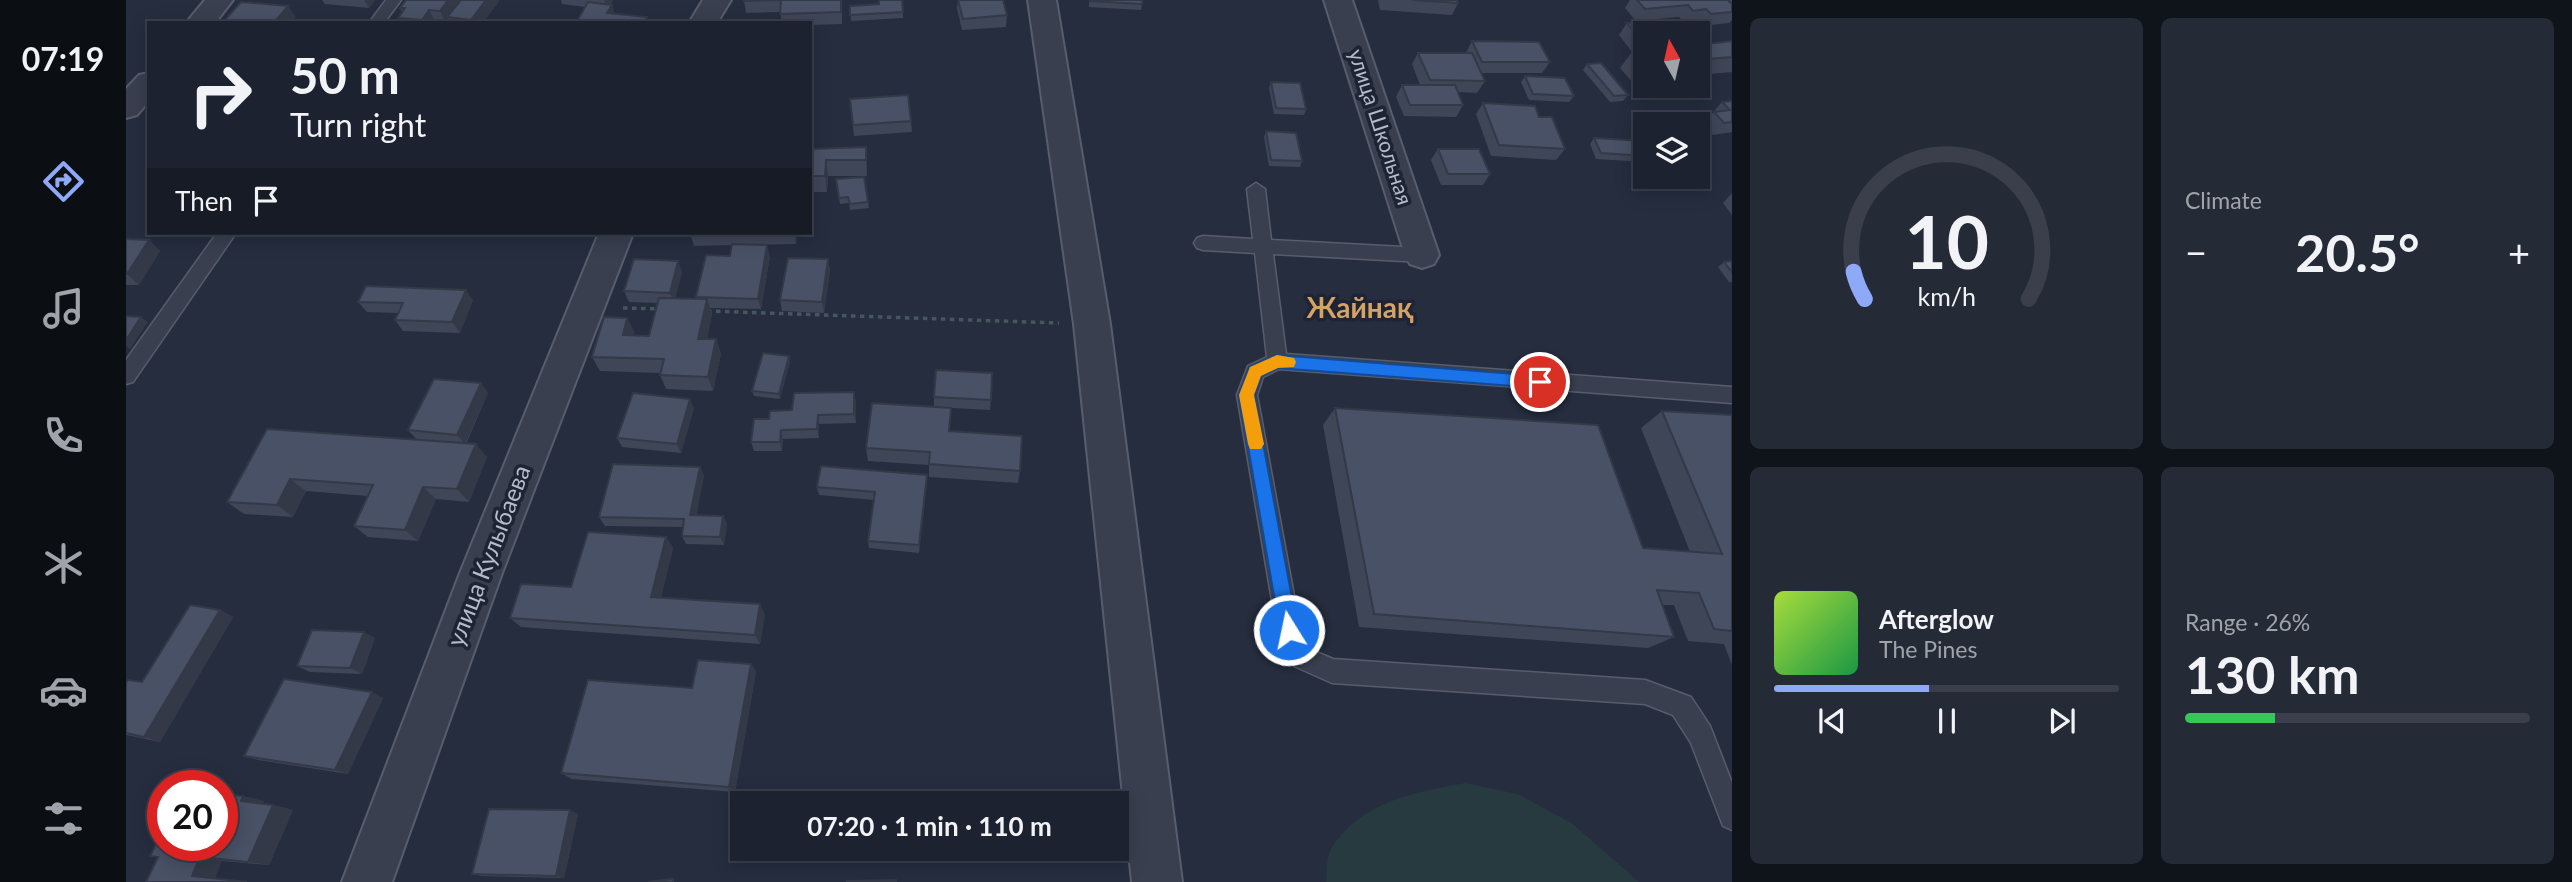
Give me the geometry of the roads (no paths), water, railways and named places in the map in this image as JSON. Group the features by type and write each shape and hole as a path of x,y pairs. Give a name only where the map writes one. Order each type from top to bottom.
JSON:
{"street":[{"path":"202,21 219,0"},
{"path":"704,21 717,0"},
{"path":"1042,0 1092,324 1157,882"},
{"name":"улица Школьная","path":"1338,0 1422,254"},
{"path":"126,108 147,84"},
{"name":"улица Кулыбаева","path":"367,882 481,573 615,235"}],"lane":[{"path":"378,21 394,0"},
{"path":"1256,190 1265,246 1277,362"},
{"path":"126,376 226,235"},
{"path":"1203,243 1422,254"},
{"path":"1732,395 1277,362 1255,372 1247,395 1289,630 1303,657 1332,671 1645,692 1682,706 1701,735 1732,817"}],"district":[{"name":"Жайнақ","path":"1360,308"}]}
